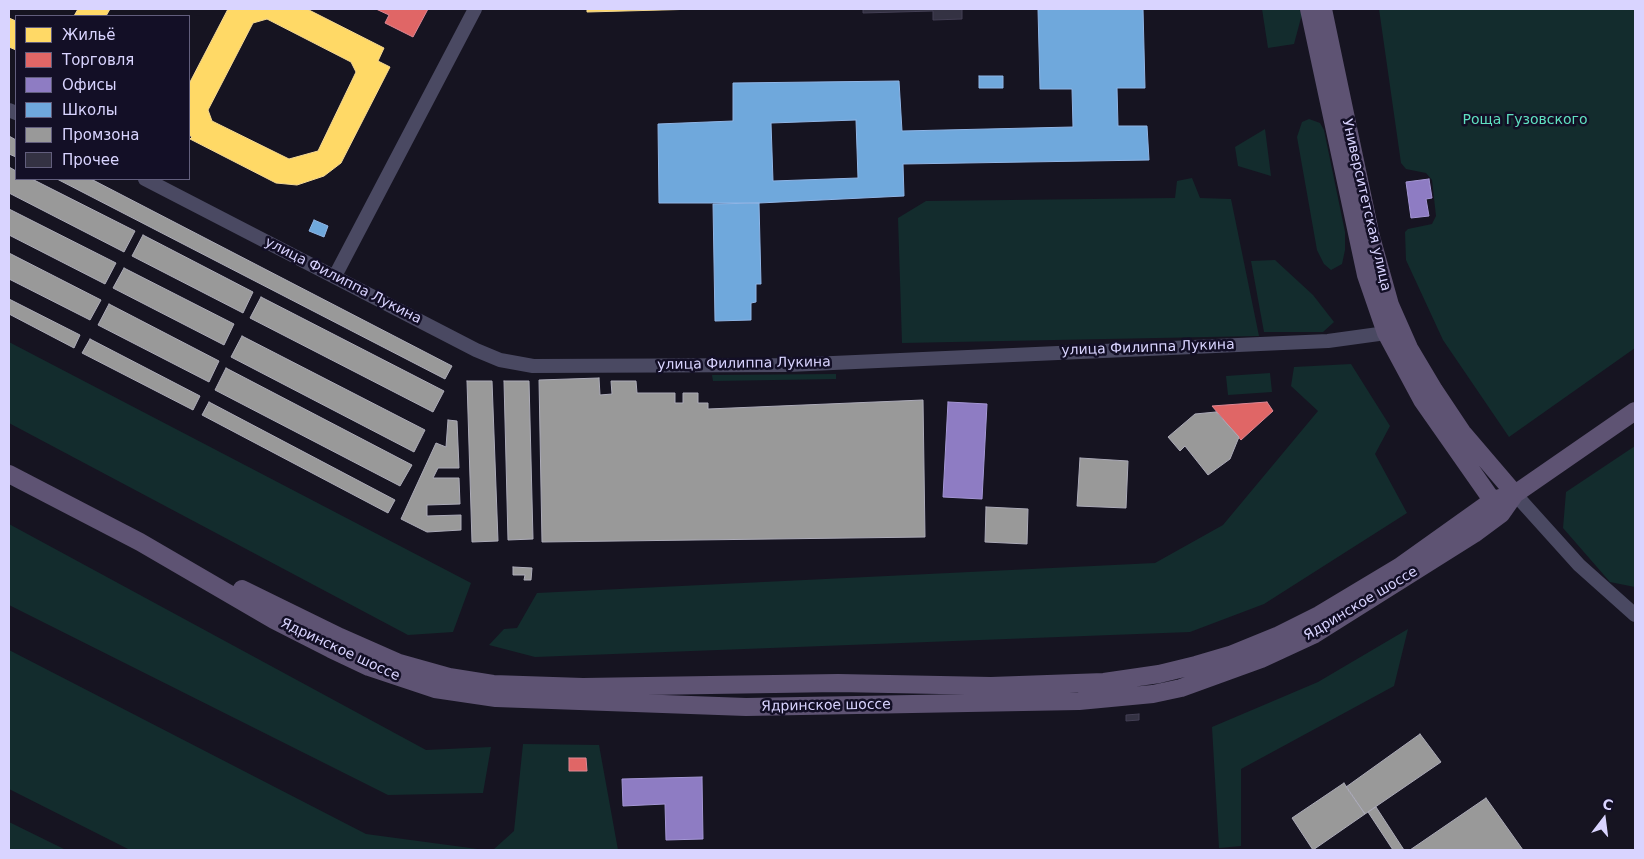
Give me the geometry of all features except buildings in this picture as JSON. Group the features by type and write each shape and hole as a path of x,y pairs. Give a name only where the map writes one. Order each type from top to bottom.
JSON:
{"main road":[{"name":"Университетская улица","path":"1309,9 1373,273 1393,330 1422,400 1497,507"},
{"name":"Университетская улица","path":"1324,9 1373,273"},
{"name":"Университетская улица","path":"1393,330 1458,425 1515,494"},
{"path":"1497,507 1635,411"},
{"name":"Ядринское шоссе","path":"9,474 140,542 373,653 423,671 470,681 583,687 838,684 992,694 1159,674 1230,655 1279,635 1319,615 1497,507"}],"street":[{"path":"335,276 475,9"},
{"name":"улица Филиппа Лукина","path":"147,180 476,350 500,360 533,366 788,365 1328,341 1393,330"},
{"name":"Университетская улица","path":"1515,494 1579,565 1635,615"}],"green space":[{"path":"1262,9 1299,9 1302,14 1294,44 1268,48"},
{"name":"Роща Гузовского","path":"1379,9 1635,9 1635,348 1509,437 1443,340 1406,260 1405,232 1408,229 1432,224 1436,216 1432,180 1426,173 1406,169 1401,163"},
{"path":"1309,119 1320,123 1324,130 1345,232 1345,250 1342,264 1331,270 1324,264 1317,250 1297,137 1302,122"},
{"path":"1265,129 1271,176 1238,166 1235,147"},
{"path":"1192,178 1200,198 1231,199 1259,336 902,343 898,218 926,201 1175,198 1177,181"},
{"path":"1275,260 1313,295 1334,322 1323,332 1264,332 1251,261"},
{"path":"9,342 471,583 453,632 408,635 9,423"},
{"path":"1351,364 1390,426 1375,454 1407,513 1264,604 1190,632 535,657 489,645 504,629 517,628 537,593 1155,563 1223,525 1318,411 1291,386 1294,367"},
{"path":"1270,373 1272,392 1228,395 1226,376"},
{"path":"836,374 836,379 713,381 712,375"},
{"path":"1635,446 1635,587 1610,582 1563,528 1566,492"},
{"path":"9,524 426,750 491,747 483,793 388,795 9,605"},
{"path":"1408,629 1394,686 1241,769 1241,846 1219,848 1212,727 1318,682"},
{"path":"9,650 366,834 485,850 130,850 9,789"},
{"path":"523,744 599,745 618,850 493,850 514,831"},
{"path":"9,822 66,850 9,850"}]}
